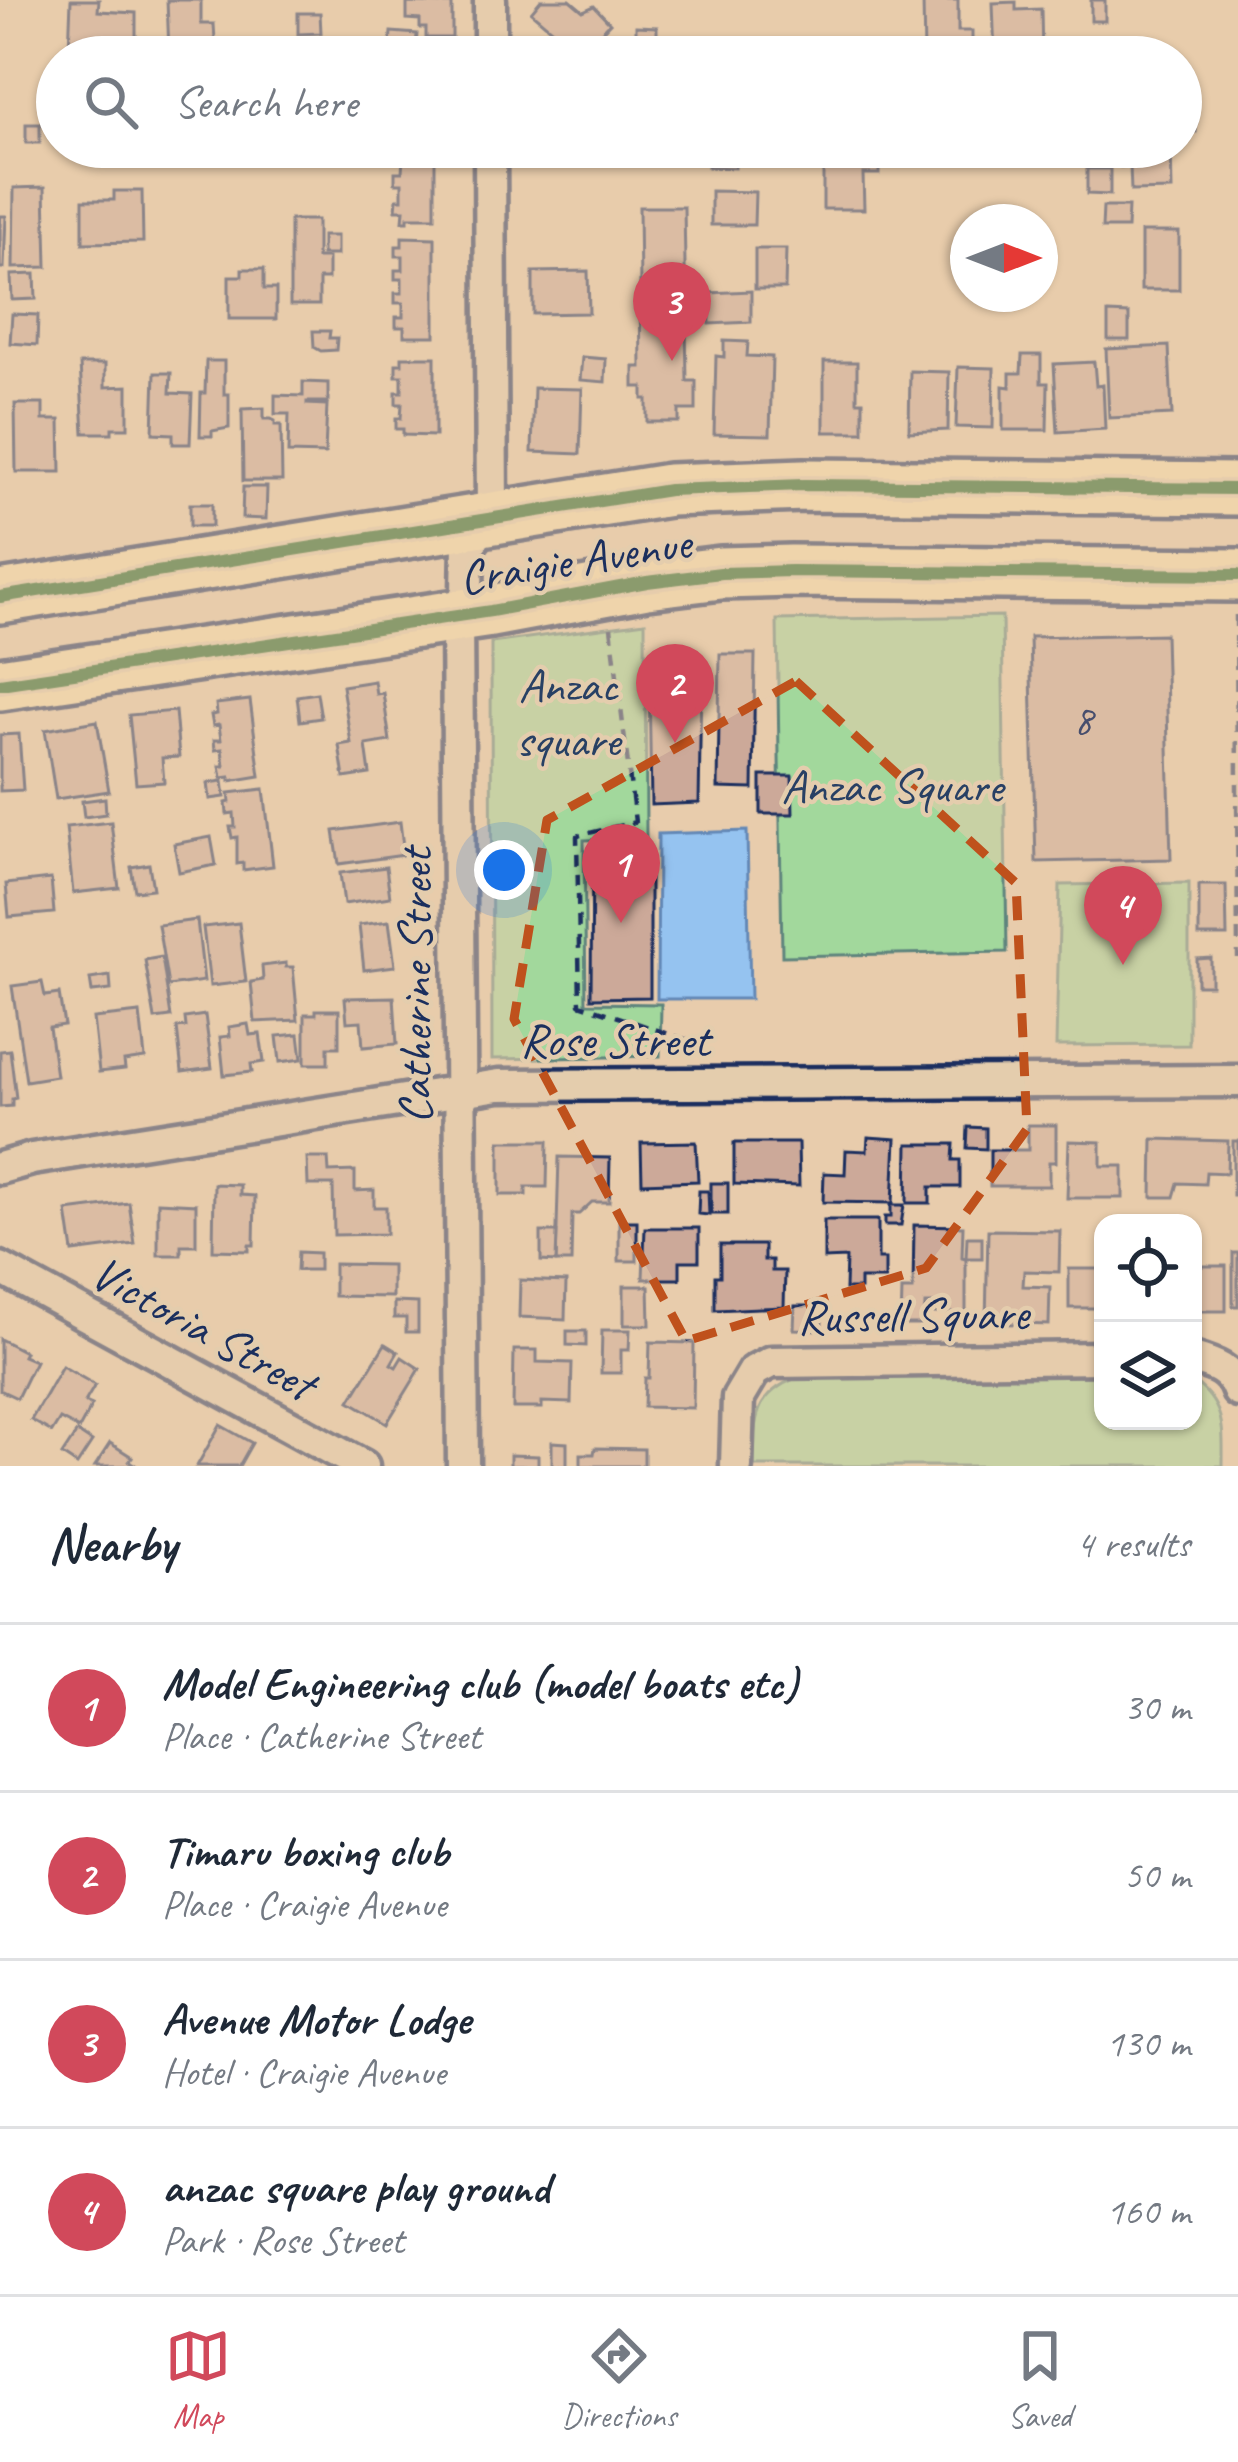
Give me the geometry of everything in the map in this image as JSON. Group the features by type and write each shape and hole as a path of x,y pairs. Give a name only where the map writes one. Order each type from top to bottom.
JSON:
{"highway":[{"name":"Craigie Avenue","path":"0,597 669,490 729,486 1238,489"},
{"name":"Craigie Avenue","path":"0,685 721,573 791,571 1237,589"}],"street":[{"path":"490,0 490,36"},
{"path":"490,168 492,516"},
{"name":"Catherine Street","path":"463,1466 458,615 467,591 468,546 492,516"},
{"name":"Rose Street","path":"0,1168 32,1159 499,1085 1238,1081"},
{"name":"Victoria Street","path":"0,1268 363,1466"},
{"name":"Russell Square","path":"736,1466 739,1398 754,1371 771,1362 1094,1358"},
{"path":"1202,1361 1224,1369 1238,1391"}],"path":[{"path":"1237,589 1238,958"},
{"path":"610,622 634,822 577,836 580,1004 696,1043"}],"highlighted area":[{"path":"796,681 1016,883 1027,1129 926,1268 686,1341 514,1019 547,820"}],"green space":[{"name":"Anzac Square","path":"1002,616 1007,952 782,956 777,620"},
{"name":"Anzac square","path":"645,622 646,838 584,840 586,1003 661,1004 660,1056 492,1059 491,643"},
{"path":"1189,883 1189,1045 1056,1046 1060,885"},
{"path":"1094,1376 1094,1430 1202,1430 1202,1388 1217,1409 1223,1466 754,1466 756,1423 764,1401 799,1377"}],"water":[{"path":"747,831 750,999 657,999 658,834"}],"building":[{"path":"71,0 99,0 98,11 136,13 136,36 70,36"},
{"path":"167,0 201,0 201,24 214,24 215,36 168,36"},
{"path":"541,0 570,0 583,11 594,6 610,23 598,36 559,36 531,12"},
{"path":"923,0 958,0 958,31 972,31 972,36 924,36"},
{"path":"1091,0 1105,0 1105,21 1091,21"},
{"path":"1016,2 1016,10 1041,9 1042,36 994,36 993,3"},
{"path":"407,3 452,4 452,36 426,36 420,20 407,19"},
{"path":"298,13 320,13 321,33 298,34"},
{"path":"636,26 657,27 657,36 636,36"},
{"path":"26,124 36,124 36,143 26,143"},
{"path":"402,168 435,168 435,217 403,221 404,210 396,210 402,183 395,183 395,172"},
{"path":"823,168 879,168 879,174 863,174 864,209 823,209"},
{"path":"1130,168 1171,168 1172,190 1131,191"},
{"path":"1087,169 1110,169 1110,195 1087,194"},
{"path":"45,187 47,267 13,268 14,188"},
{"path":"114,191 142,191 143,242 83,243 83,200 114,200"},
{"path":"711,191 755,192 754,225 711,225"},
{"path":"639,207 684,207 687,381 696,381 696,410 679,410 679,422 647,422 643,387 634,387 634,367 641,367"},
{"path":"1103,207 1128,207 1127,228 1102,228"},
{"path":"0,216 6,216 4,268 0,268"},
{"path":"290,220 317,220 317,258 328,258 328,279 319,279 319,305 290,305"},
{"path":"1141,232 1179,232 1179,290 1141,290"},
{"path":"322,236 337,236 337,255 322,255"},
{"path":"402,237 435,238 435,336 404,336 404,327 396,327 396,317 403,317 403,303 395,303 395,293 402,293 402,279 395,279 395,270 403,270 403,256 396,256"},
{"path":"755,249 786,249 785,289 755,289"},
{"path":"242,269 264,269 264,289 276,289 276,319 229,319 229,276 242,276"},
{"path":"588,271 589,313 533,314 533,272"},
{"path":"35,274 36,299 12,300 11,275"},
{"path":"751,291 751,322 710,324 709,293"},
{"path":"1108,313 1129,314 1129,340 1108,340"},
{"path":"12,314 38,315 37,345 10,343"},
{"path":"313,331 330,331 329,338 337,338 336,350 314,347"},
{"path":"724,341 748,342 747,356 772,357 770,435 714,434 716,356 724,357"},
{"path":"1169,346 1172,415 1109,418 1106,349"},
{"path":"1022,355 1041,355 1041,383 1048,383 1047,430 1003,430 1003,386 1010,387 1010,373 1021,373"},
{"path":"402,357 435,357 435,436 403,435 403,429 396,429 402,404 396,404 396,392 402,392 402,376 396,376 396,364 402,364"},
{"path":"582,357 606,359 605,382 580,380"},
{"path":"206,361 224,361 229,428 200,436 201,393 205,393"},
{"path":"824,362 857,362 863,432 824,432"},
{"path":"1094,362 1096,386 1103,385 1105,429 1058,432 1054,364"},
{"path":"80,364 105,364 105,387 128,386 128,428 84,433"},
{"path":"958,367 994,368 993,428 956,427"},
{"path":"910,371 949,372 948,430 909,432"},
{"path":"155,373 171,373 170,393 192,394 190,444 173,444 173,434 153,433"},
{"path":"303,382 328,383 328,402 307,402 327,405 325,454 288,453 289,414 275,414 275,395 303,396"},
{"path":"534,388 582,389 580,454 532,452"},
{"path":"15,404 43,404 43,420 60,420 61,472 16,472"},
{"path":"264,408 264,419 281,425 282,481 243,481 242,409"},
{"path":"243,487 267,487 266,519 242,518"},
{"path":"190,504 212,504 212,526 190,526"},
{"path":"1165,634 1171,859 1036,862 1030,637"},
{"path":"720,654 755,654 753,789 718,788"},
{"path":"649,678 701,684 699,803 651,805"},
{"path":"374,681 376,694 383,693 390,741 366,745 370,774 344,778 339,745 351,743 342,686"},
{"path":"317,693 321,718 300,721 297,696"},
{"path":"250,700 260,776 230,781 230,777 222,778 222,749 215,750 214,740 221,740 219,725 213,726 211,715 217,714 216,704"},
{"path":"175,711 179,757 162,758 164,782 136,784 129,715"},
{"path":"97,721 109,791 56,799 45,730"},
{"path":"19,734 23,790 0,791 0,735"},
{"path":"761,776 792,776 793,814 761,814"},
{"path":"223,781 225,797 210,799 208,783"},
{"path":"264,789 273,866 243,870 243,863 237,864 237,837 232,838 230,827 235,827 234,813 227,814 226,803 229,793"},
{"path":"105,798 106,814 84,817 82,801"},
{"path":"111,822 119,888 73,893 66,827"},
{"path":"400,822 404,855 339,864 334,831"},
{"path":"211,837 216,865 179,872 174,844"},
{"path":"650,847 650,997 591,998 592,848"},
{"path":"149,864 153,889 135,891 131,867"},
{"path":"386,867 390,897 344,904 340,873"},
{"path":"51,879 54,913 9,917 6,884"},
{"path":"1199,885 1226,885 1227,936 1199,936"},
{"path":"197,920 204,981 168,986 158,925"},
{"path":"389,921 395,966 364,970 359,925"},
{"path":"239,923 246,982 210,986 203,927"},
{"path":"162,957 171,1017 155,1019 145,960"},
{"path":"1211,958 1211,985 1197,985 1197,959"},
{"path":"286,963 293,967 298,1020 255,1022 251,982 263,980 262,966"},
{"path":"110,976 111,990 92,992 90,979"},
{"path":"42,982 45,996 59,994 64,1025 49,1027 56,1076 26,1081 12,986"},
{"path":"394,997 397,1044 363,1047 361,1021 347,1022 345,998"},
{"path":"316,1010 339,1010 339,1047 328,1047 328,1064 305,1064 305,1014 316,1014"},
{"path":"140,1013 145,1058 124,1061 125,1069 99,1072 93,1018"},
{"path":"205,1015 212,1068 182,1072 177,1028 186,1027 185,1018"},
{"path":"248,1024 250,1035 260,1034 264,1062 251,1064 252,1072 224,1075 220,1037 230,1036 229,1027"},
{"path":"299,1034 302,1059 280,1062 277,1036"},
{"path":"10,1050 16,1098 12,1106 0,1107 0,1051"},
{"path":"1028,1125 1056,1125 1056,1162 1049,1162 1049,1186 990,1186 990,1150 1028,1150"},
{"path":"968,1127 986,1128 986,1149 967,1148"},
{"path":"868,1137 896,1139 893,1203 823,1202 824,1173 845,1174 846,1150 867,1151"},
{"path":"1153,1139 1228,1141 1227,1173 1206,1172 1205,1184 1178,1183 1174,1197 1152,1197"},
{"path":"500,1141 548,1141 547,1187 526,1187 526,1195 500,1195"},
{"path":"1069,1141 1101,1142 1101,1166 1123,1166 1123,1198 1067,1198"},
{"path":"1233,1141 1238,1141 1238,1196 1233,1196"},
{"path":"696,1142 698,1181 642,1183 641,1143"},
{"path":"734,1143 798,1143 799,1186 734,1184"},
{"path":"908,1144 954,1144 953,1160 960,1160 960,1187 930,1187 930,1203 907,1203"},
{"path":"559,1157 610,1158 609,1202 592,1202 579,1214 572,1214 571,1262 556,1262"},
{"path":"307,1158 328,1158 329,1172 355,1171 355,1191 374,1190 374,1207 386,1207 386,1234 334,1235 333,1185 308,1185"},
{"path":"711,1183 728,1183 728,1214 711,1214"},
{"path":"214,1184 240,1185 240,1195 255,1196 254,1245 249,1245 249,1251 213,1250"},
{"path":"699,1191 708,1191 709,1215 698,1214"},
{"path":"158,1202 196,1204 196,1245 181,1245 181,1255 158,1255"},
{"path":"129,1203 135,1244 73,1252 67,1211"},
{"path":"891,1205 904,1205 901,1225 885,1225"},
{"path":"824,1220 878,1220 878,1259 885,1259 885,1279 860,1279 860,1289 845,1289 846,1258 824,1259"},
{"path":"619,1221 637,1221 637,1261 619,1261"},
{"path":"914,1225 963,1226 966,1313 934,1313 934,1304 925,1304 924,1325 901,1325 902,1290 913,1290"},
{"path":"645,1228 699,1228 699,1261 680,1261 680,1279 643,1279"},
{"path":"988,1230 1060,1231 1059,1272 1024,1271 1023,1286 1050,1287 1049,1325 986,1323"},
{"path":"541,1232 557,1232 556,1262 541,1261"},
{"path":"967,1237 982,1237 982,1258 966,1258"},
{"path":"720,1245 764,1245 764,1260 772,1260 772,1271 785,1271 784,1307 715,1310"},
{"path":"298,1252 319,1253 319,1270 297,1270"},
{"path":"1233,1253 1238,1253 1238,1306 1233,1306"},
{"path":"334,1264 392,1265 392,1297 334,1296"},
{"path":"1202,1266 1226,1266 1226,1311 1202,1311"},
{"path":"1069,1269 1094,1269 1094,1308 1069,1308"},
{"path":"520,1280 566,1282 565,1319 519,1317"},
{"path":"624,1286 649,1286 650,1325 624,1325"},
{"path":"394,1302 418,1303 418,1332 406,1332 406,1318 394,1318"},
{"path":"795,1306 822,1306 822,1330 794,1329"},
{"path":"602,1330 630,1330 629,1350 621,1350 621,1373 601,1373"},
{"path":"567,1331 586,1331 586,1346 567,1345"},
{"path":"0,1339 35,1361 17,1398 0,1390"},
{"path":"650,1342 694,1343 693,1408 644,1407"},
{"path":"385,1344 398,1352 391,1364 396,1367 402,1357 420,1369 387,1423 350,1401"},
{"path":"514,1350 537,1350 537,1362 572,1363 571,1403 513,1408"},
{"path":"62,1366 95,1385 85,1402 92,1405 79,1429 60,1419 52,1432 31,1420"},
{"path":"220,1425 252,1443 239,1466 197,1466"},
{"path":"77,1432 92,1442 77,1465 62,1455"},
{"path":"552,1442 567,1443 567,1466 552,1466"},
{"path":"110,1443 132,1457 129,1461 137,1466 95,1466"},
{"path":"595,1448 644,1449 644,1466 581,1466 581,1454 594,1454"},
{"path":"510,1455 538,1456 538,1466 510,1466"}],"cycle path":[{"path":"0,597 669,490 804,485 1238,489"},
{"path":"0,684 721,573 1238,575"}],"place":[{"name":"Avenue Motor Lodge","path":"672,361"},
{"name":"Timaru boxing club","path":"675,743"},
{"name":"Model Engineering club (model boats etc)","path":"621,923"},
{"name":"anzac square play ground","path":"1123,965"}]}
